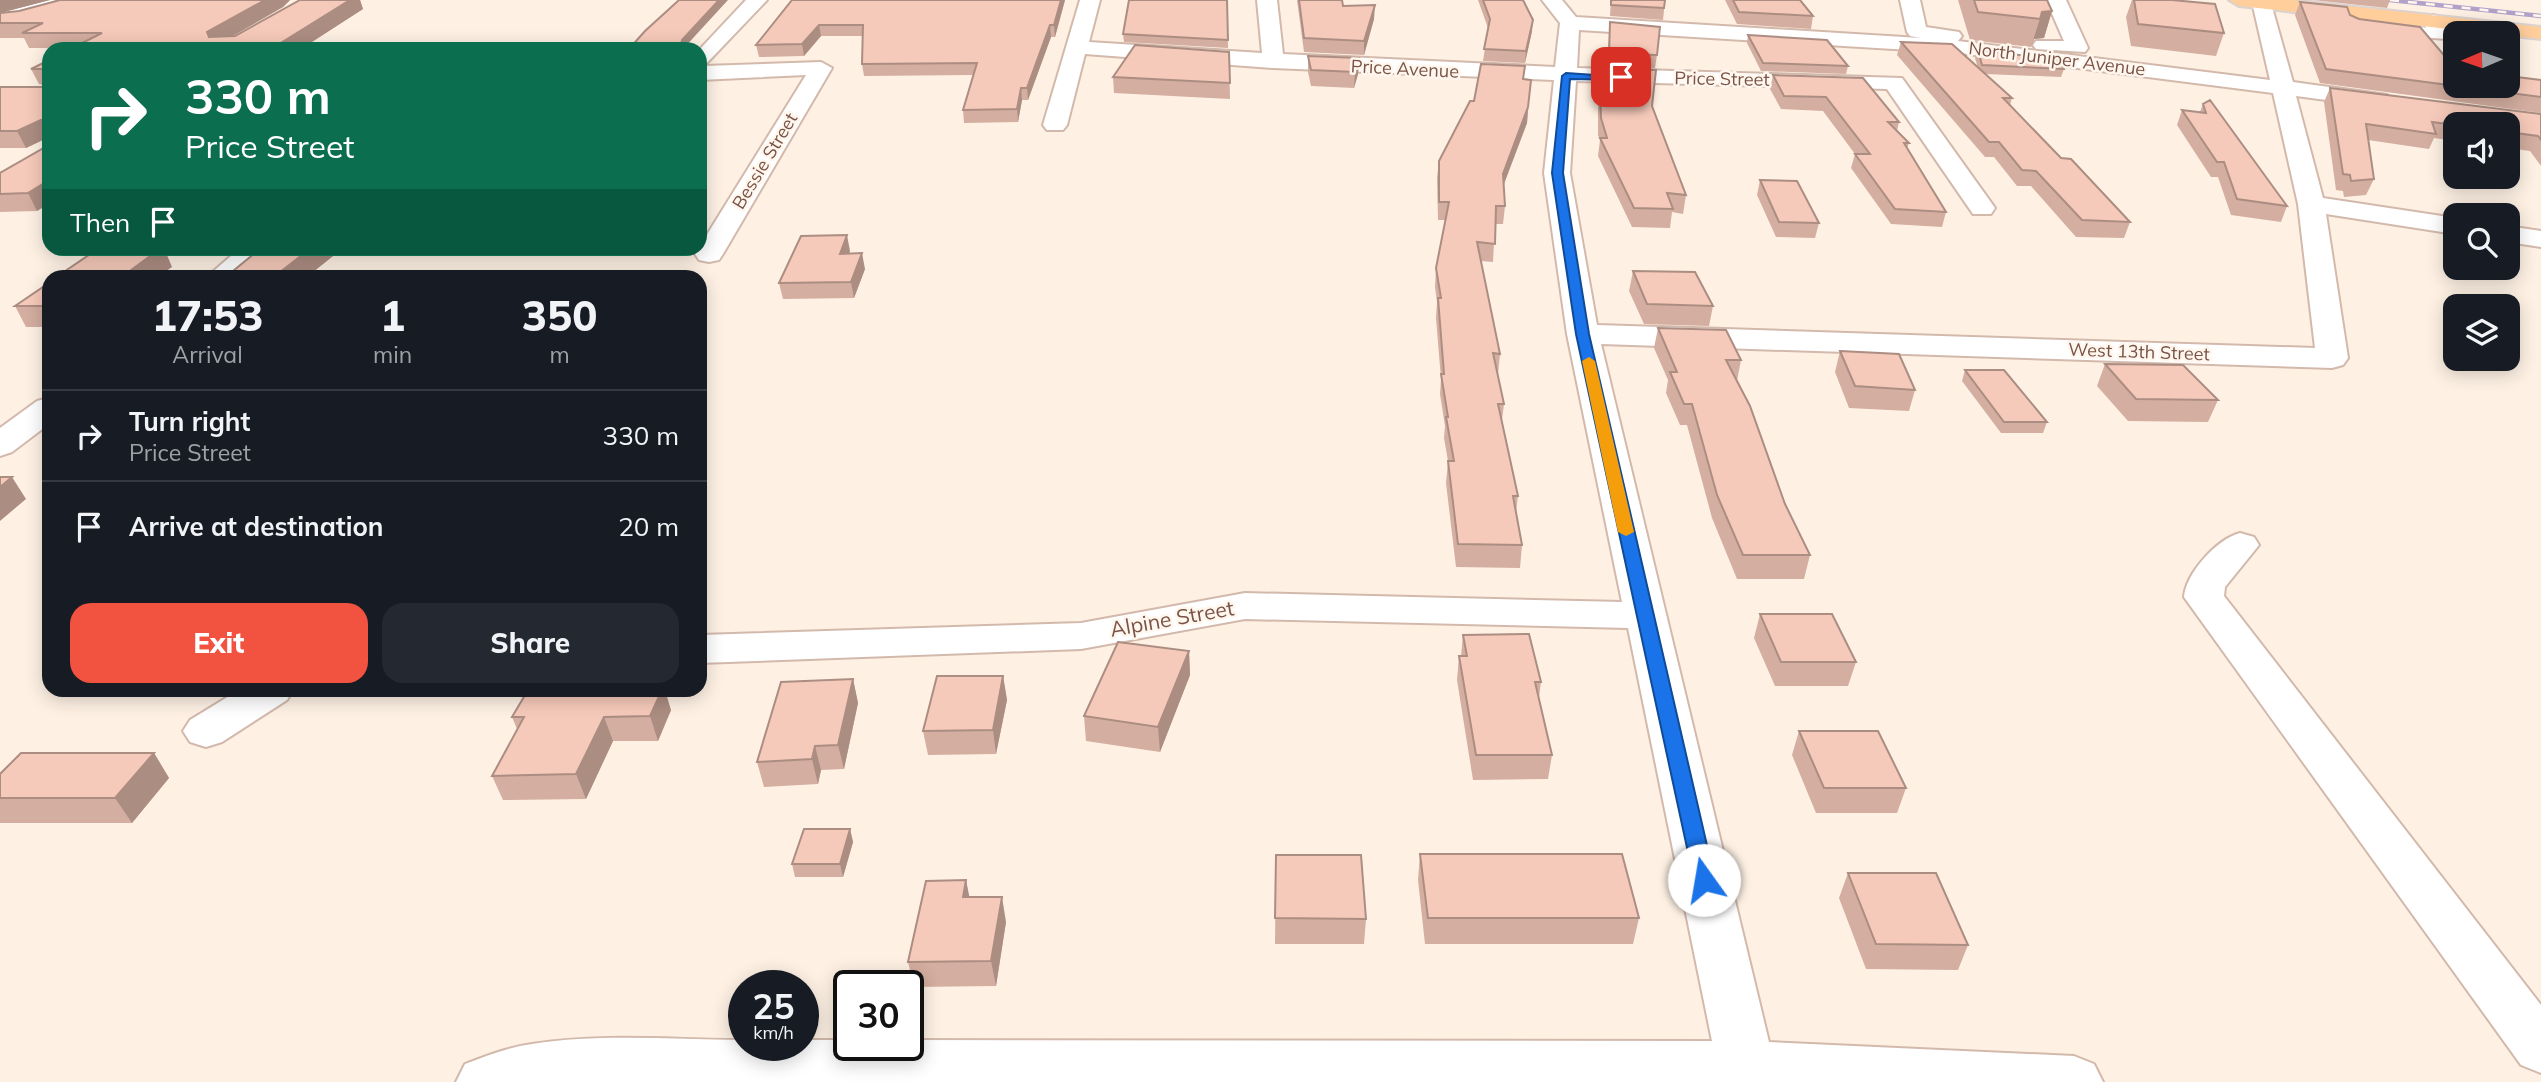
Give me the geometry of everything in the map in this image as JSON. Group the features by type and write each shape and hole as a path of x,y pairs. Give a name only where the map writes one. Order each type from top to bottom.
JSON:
{"main road":[{"path":"2250,1 2351,12"},
{"path":"2433,22 2541,33"}],"street":[{"path":"3,14 46,0"},
{"path":"707,54 757,0"},
{"path":"1055,125 1090,0"},
{"path":"1267,0 1273,62"},
{"path":"1910,0 1917,32 2078,48 2056,0"},
{"name":"West 13th Street","path":"1583,334 2332,358 2311,204 2283,87 2250,1"},
{"path":"3,14 23,20 69,2"},
{"path":"1561,12 1566,76 1557,173 1583,334 1751,1074"},
{"name":"North Juniper Avenue","path":"1561,12 1959,47 2405,103"},
{"path":"2351,12 2354,23 2361,26 2440,35 2433,22"},
{"name":"Price Avenue","path":"1077,47 1273,62 1566,76"},
{"name":"Bessie Street","path":"707,73 821,68 709,254"},
{"name":"Price Street","path":"1566,76 1894,83 1982,208"},
{"path":"2311,204 2443,224"},
{"path":"2520,236 2541,239"},
{"path":"230,270 248,256"},
{"path":"0,446 42,413"},
{"path":"2240,545 2205,585 2204,597 2541,1048"},
{"name":"Alpine Street","path":"707,649 1081,636 1245,606 1645,615"},
{"path":"206,731 260,697"},
{"path":"485,1082 531,1069 578,1065 1751,1074 2074,1082"}],"building":[{"path":"60,0 265,0 207,32 209,37 235,36 300,0 350,0 282,42 84,42 102,33 22,33 43,23 0,23 0,13"},
{"path":"679,0 719,0 682,42 635,42"},
{"path":"792,0 1061,0 1054,25 1050,25 1027,88 1021,88 1017,109 963,110 977,63 862,64 863,25 819,25 802,44 756,45"},
{"path":"1129,0 1227,0 1228,40 1123,34"},
{"path":"1299,0 1342,0 1343,6 1375,5 1364,41 1304,38"},
{"path":"1483,0 1523,0 1533,20 1526,51 1484,49 1490,19"},
{"path":"1611,0 1665,0 1664,8 1611,5"},
{"path":"1733,0 1800,0 1813,16 1739,12"},
{"path":"1974,0 2047,0 2052,11 2042,12 2040,19 1978,12"},
{"path":"2134,0 2215,4 2224,33 2138,24"},
{"path":"2300,2 2347,7 2350,15 2359,19 2420,27 2443,54 2443,84 2326,69"},
{"path":"1610,22 1660,27 1657,55 1609,54"},
{"path":"1748,35 1827,40 1848,66 1763,63"},
{"path":"1901,42 1952,44 2012,98 2003,98 2061,158 2071,159 2130,222 2082,220 2036,171 2022,170 1999,142 1989,142"},
{"path":"1135,45 1229,52 1230,83 1113,77"},
{"path":"1978,50 2060,60 2064,69 1982,65"},
{"path":"1308,56 1359,58 1355,72 1311,70"},
{"path":"1481,64 1525,66 1523,79 1531,80 1528,107 1503,174 1505,206 1496,206 1495,244 1477,242 1500,354 1493,353 1504,404 1498,404 1518,496 1513,496 1522,545 1458,544 1448,461 1454,461 1441,374 1444,374 1438,298 1441,298 1436,268 1449,202 1439,202 1439,161 1470,101 1474,101"},
{"path":"1602,69 1656,70 1652,106 1686,195 1667,193 1673,209 1634,208 1600,138 1607,138 1601,118"},
{"path":"1773,75 1863,78 1899,122 1888,122 1909,143 1904,143 1946,212 1895,209 1855,154 1870,154 1826,97 1784,96"},
{"path":"2520,77 2541,80 2541,97 2520,94"},
{"path":"0,87 42,87 42,126 41,120 17,131 0,131"},
{"path":"2330,88 2541,114 2541,140 2538,136 2520,134 2520,112 2443,112 2443,123 2432,122 2436,134 2366,124 2374,179 2351,181 2350,175 2343,174"},
{"path":"2210,100 2287,206 2237,199 2224,162 2217,162 2182,110 2206,113 2203,104"},
{"path":"42,149 42,184 28,193 0,194 0,173"},
{"path":"1760,180 1797,181 1819,223 1779,222"},
{"path":"847,235 840,254 862,253 851,282 779,283 801,236"},
{"path":"87,256 150,256 131,270 67,270"},
{"path":"251,256 301,256 283,270 234,270"},
{"path":"1633,271 1695,272 1713,306 1647,304"},
{"path":"42,288 42,306 15,306"},
{"path":"1658,328 1726,330 1741,360 1726,360 1750,406 1785,504 1810,555 1743,555 1717,495 1692,404 1684,404 1670,372 1677,372"},
{"path":"1840,351 1899,354 1915,390 1855,386"},
{"path":"2105,364 2183,365 2218,400 2136,399"},
{"path":"1965,370 2004,370 2047,422 2004,422"},
{"path":"0,477 12,477 0,487"},
{"path":"1760,614 1832,614 1856,662 1781,662"},
{"path":"1529,634 1541,682 1535,682 1552,755 1476,755 1459,656 1467,656 1463,635"},
{"path":"1118,642 1189,651 1158,727 1084,716"},
{"path":"937,676 1003,676 993,730 923,731"},
{"path":"853,679 838,745 815,746 812,759 757,762 781,682"},
{"path":"524,697 659,697 650,716 604,717 576,774 492,776 524,717 512,717"},
{"path":"1799,731 1878,731 1906,788 1824,788"},
{"path":"21,753 154,753 115,798 0,798 0,774"},
{"path":"804,829 850,829 840,864 792,864"},
{"path":"1420,854 1622,854 1639,918 1428,918"},
{"path":"1276,855 1361,855 1366,919 1275,918"},
{"path":"1848,873 1936,873 1968,945 1876,944"},
{"path":"966,880 963,897 1002,897 991,961 908,962 926,881"}],"railway":[{"path":"2390,0 2541,16"}],"slow traffic":[{"path":"1589,361 1626,532"}],"route":[{"path":"1621,77 1566,76 1557,173 1583,334 1704,880"}]}
